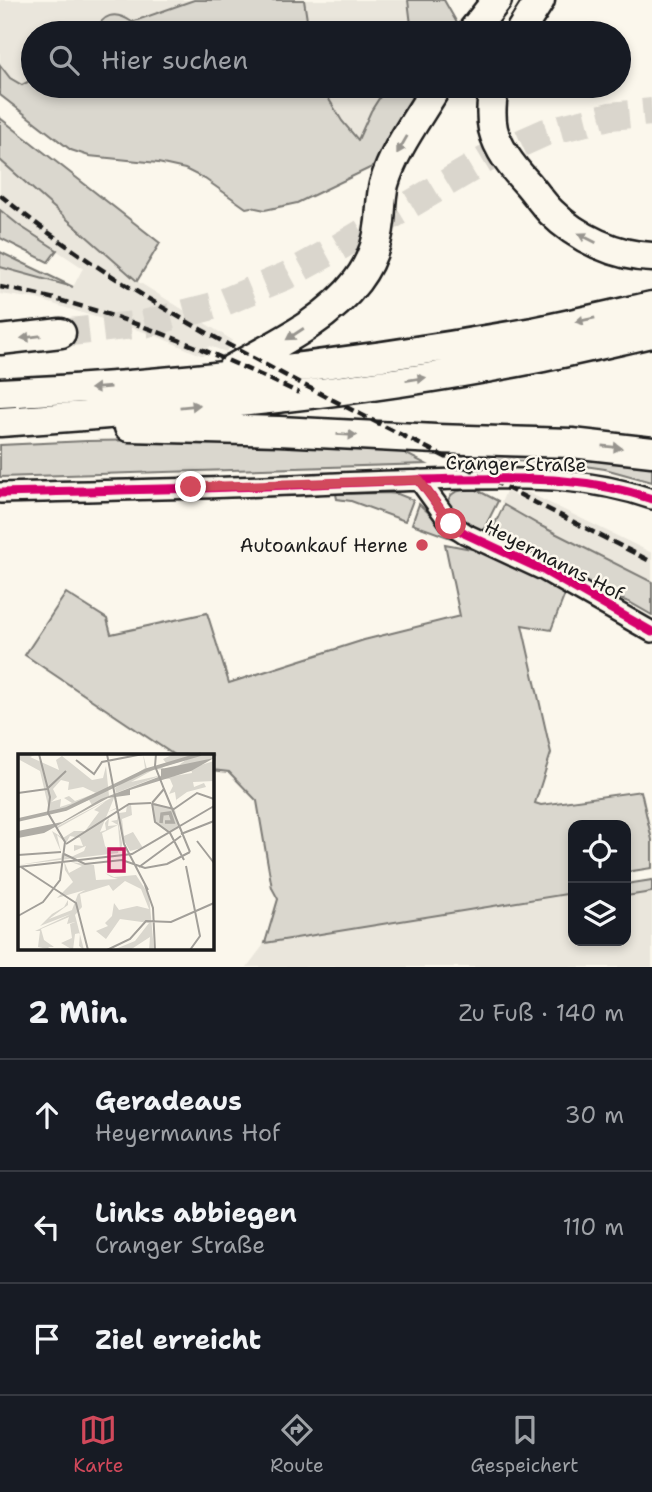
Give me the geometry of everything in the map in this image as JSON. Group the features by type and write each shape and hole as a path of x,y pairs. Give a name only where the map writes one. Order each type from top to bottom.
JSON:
{"highway":[{"path":"480,21 497,0"},
{"path":"527,21 540,0"},
{"path":"217,376 292,337 328,311 357,280 373,251 380,224 384,185 391,166 430,98"},
{"path":"492,98 492,116 498,141 516,172 553,214 573,230 597,243 619,251 652,257"},
{"path":"0,393 80,389 337,362 535,331 652,306"},
{"path":"0,340 61,333"},
{"path":"0,422 83,417 341,390 542,357 652,333"},
{"path":"0,422 572,443 652,452"}],"street":[{"name":"Cranger Straße","path":"0,493 508,478 559,479 608,486 652,499"},
{"name":"Heyermanns Hof","path":"419,480 451,524 466,534 545,571 652,632"}],"shaded area":[{"path":"0,0 194,0 134,21 108,16 101,21 21,21 21,84 10,78 0,65"},
{"path":"194,0 304,0 307,21 135,21"},
{"path":"304,0 408,0 411,21 307,21"},
{"path":"408,0 444,0 456,21 411,21"},
{"path":"115,15 130,21 102,21"},
{"path":"0,65 10,78 21,84 21,98 328,98 358,140 379,98 419,98 385,163 297,203 265,210 246,208 205,179 185,169 158,163 89,156 71,150 0,95"},
{"path":"328,98 379,98 358,140"},
{"path":"0,118 160,243 137,281 0,160"},
{"path":"0,160 137,281 232,340 226,352 209,346 205,355 201,355 154,335 37,299 0,294 0,267 73,287 83,268 0,210"},
{"path":"0,210 57,250 48,262 0,238"},
{"path":"0,252 73,287 0,267"},
{"path":"153,440 397,449 426,464 0,477 0,445"},
{"path":"447,451 652,461 652,482 605,469 571,464 469,462"},
{"path":"475,489 498,501 482,533 454,519 447,507 452,494"},
{"path":"506,491 519,498 522,492 527,492 652,553 652,582 501,503"},
{"path":"386,493 413,500 405,521 351,501 337,499 336,494"},
{"path":"419,504 459,541 412,524"},
{"path":"504,505 652,582 652,615 629,602 599,592 489,536"},
{"path":"445,544 482,551 567,589 551,630 522,625 551,753 535,803 541,805 641,791 652,840 652,868 631,871 631,820 568,820 568,894 265,943 278,899 272,888 257,801 229,772 214,770 214,754 173,754 25,655 66,593 107,619 111,634 207,613 229,683 364,640 460,616"},
{"path":"652,880 652,892 631,895 631,883"},
{"path":"652,892 652,967 247,967 265,943 568,894 568,946 631,946 631,895"}],"tunnel":[{"path":"61,333 144,324 217,305 286,276 490,157 546,132 610,116 652,112"}],"railway":[{"path":"0,195 84,258 219,339 358,413 652,562"},
{"path":"0,287 78,305 153,330 299,393"}],"cycle path":[{"path":"0,493 512,479 559,480 605,486 652,499"},
{"path":"419,480 451,524 466,534 545,571 652,632"}],"place":[{"name":"Autoankauf Herne","path":"422,545"}],"route":[{"path":"191,487 419,480 451,524"}]}
